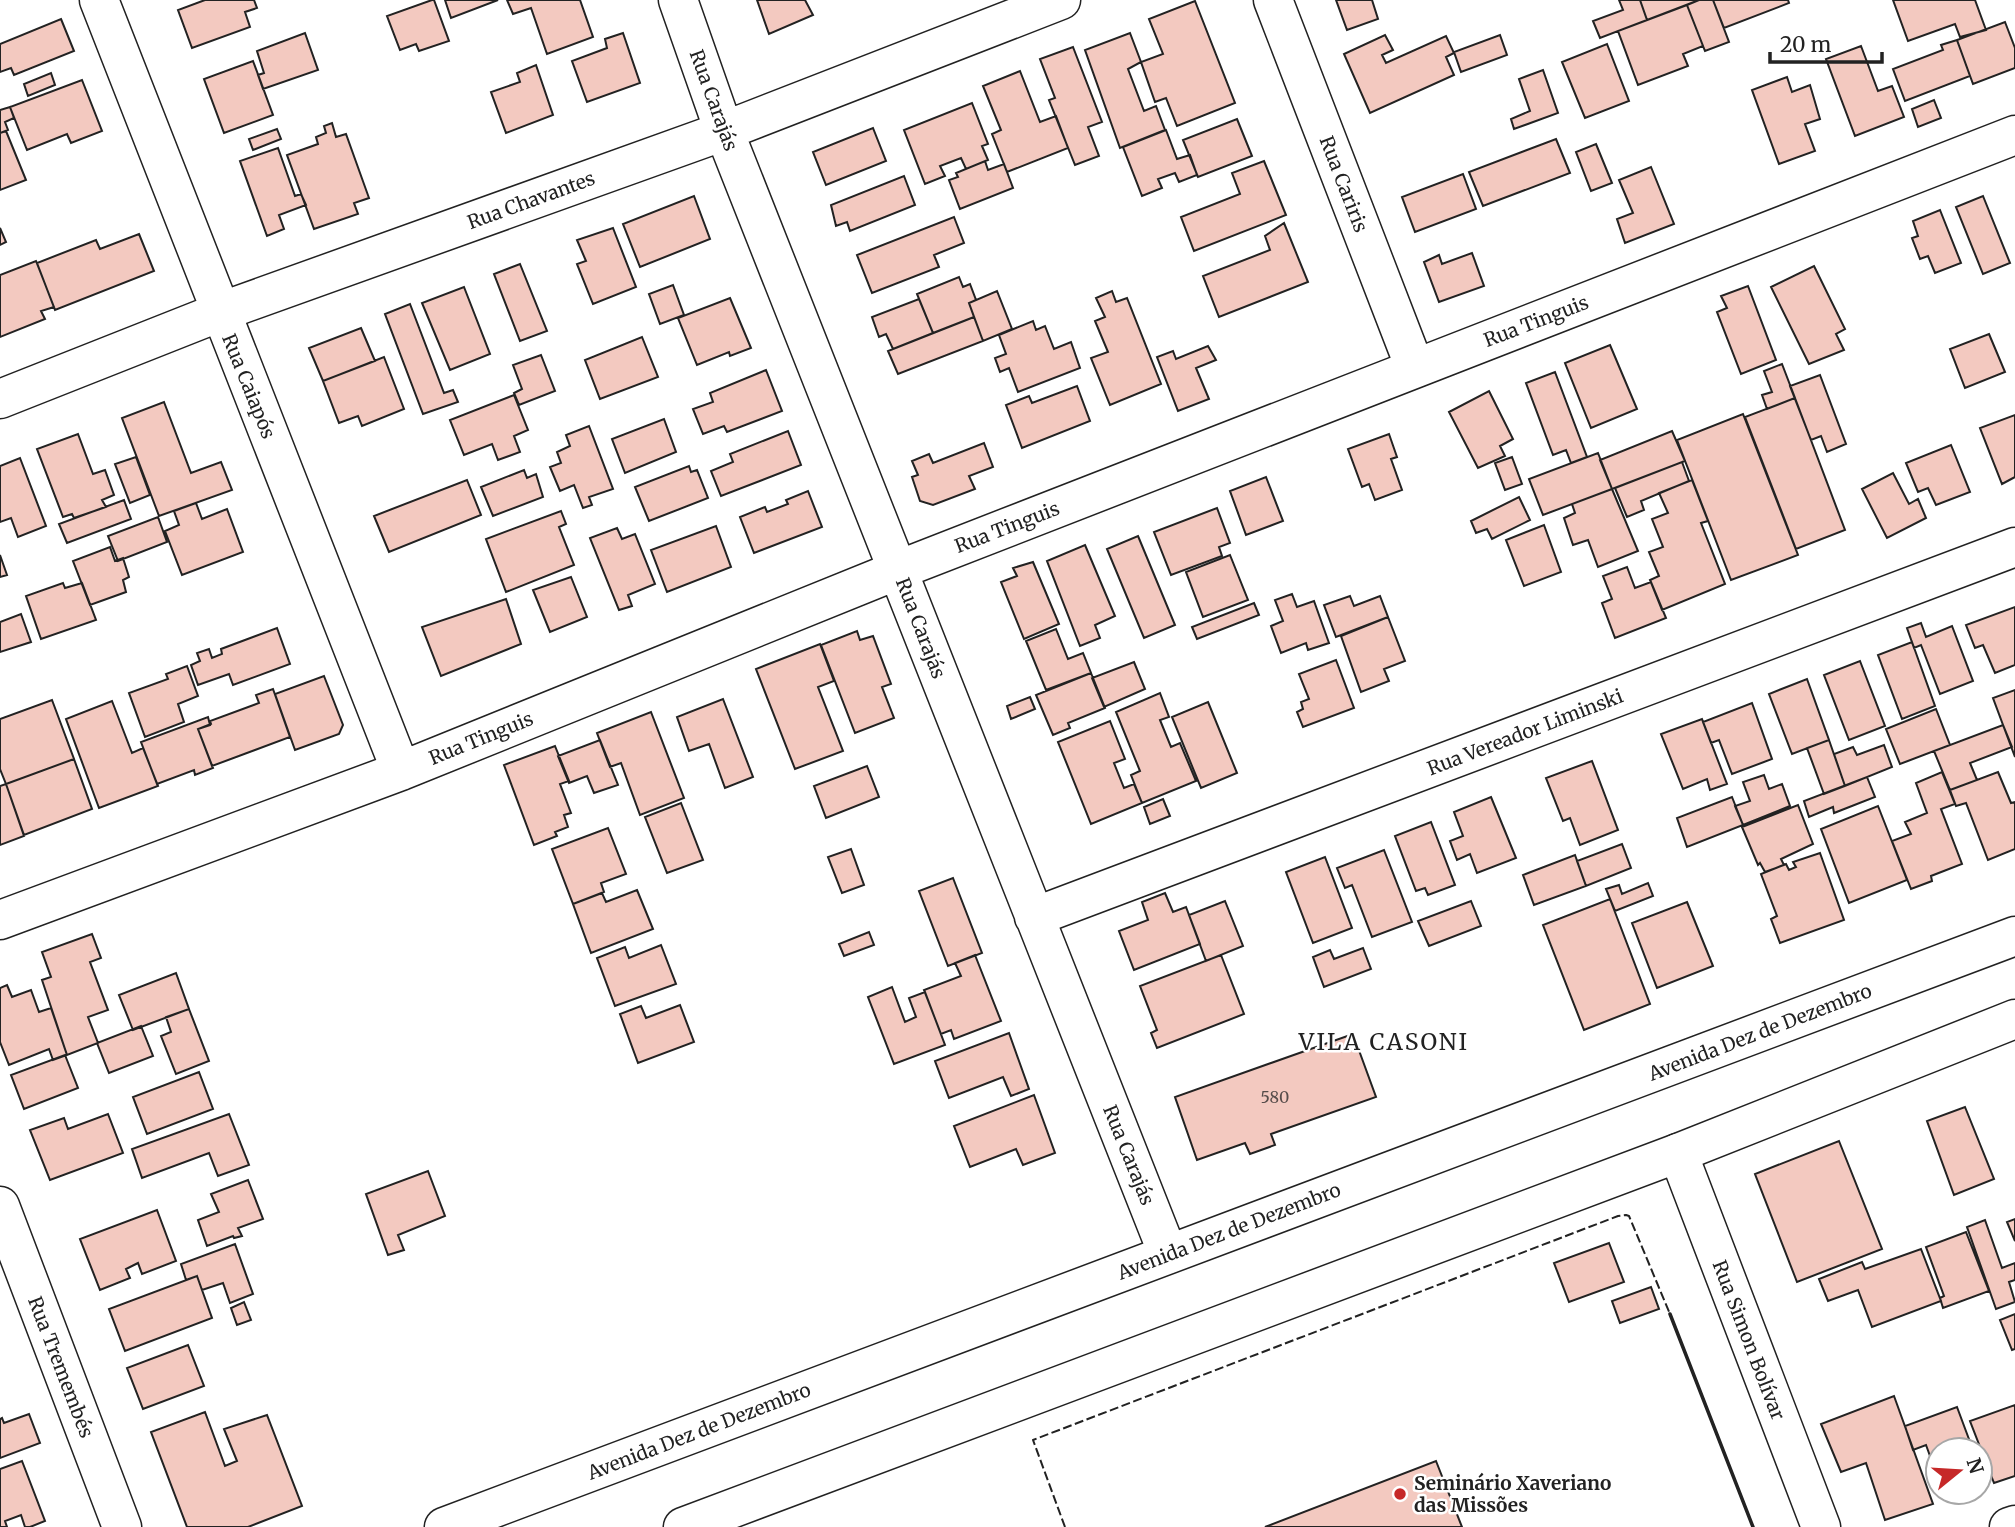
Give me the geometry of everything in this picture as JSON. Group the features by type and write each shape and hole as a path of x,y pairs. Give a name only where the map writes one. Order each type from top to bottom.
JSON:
{"main road":[{"name":"Rua Caiapós","path":"99,0 401,771"},
{"name":"Rua Carajás","path":"678,0 724,131 1168,1254"},
{"name":"Rua Chavantes","path":"0,399 220,312 724,131 1061,0"},
{"name":"Rua Cariris","path":"1273,0 1415,368"},
{"name":"Rua Tinguis","path":"0,920 401,771 898,569 2015,135"},
{"name":"Rua Vereador Liminski","path":"1034,917 2015,547"},
{"name":"Avenida Dez de Dezembro","path":"444,1527 2015,936"},
{"path":"691,1526 1678,1153 2015,1019"},
{"name":"Rua Simon Bolívar","path":"1678,1153 1821,1527"},
{"name":"Rua Tremembés","path":"0,1206 122,1527"},
{"path":"2009,1527 2015,1525"}],"building":[{"path":"205,0 254,0 257,8 245,12 250,27 192,48 178,10"},
{"path":"432,0 449,41 419,51 416,44 400,50 387,16"},
{"path":"445,0 498,0 451,18"},
{"path":"507,0 580,0 593,37 547,54 531,8 513,14"},
{"path":"757,0 805,0 813,15 769,34"},
{"path":"1336,0 1372,0 1378,19 1347,30"},
{"path":"1619,0 1640,0 1647,20 1600,38 1593,21 1623,10"},
{"path":"1640,0 1699,0 1647,20"},
{"path":"1699,0 1713,0 1729,42 1705,51 1687,5"},
{"path":"1713,0 1788,0 1789,3 1724,28"},
{"path":"1893,0 1975,0 1986,30 1960,37 1955,24 1908,41"},
{"path":"1195,1 1235,103 1177,126 1166,98 1155,102 1141,62 1163,54 1149,19"},
{"path":"1687,5 1703,46 1683,54 1688,66 1638,85 1618,31"},
{"path":"61,19 74,51 14,75 11,68 0,72 0,44"},
{"path":"2005,22 2015,48 2015,68 1973,84 1957,40"},
{"path":"305,33 318,70 263,89 258,75 264,73 257,51"},
{"path":"623,33 640,83 587,102 572,61 607,48 605,39"},
{"path":"1130,33 1141,62 1128,69 1144,111 1156,106 1165,130 1120,148 1085,50"},
{"path":"1385,35 1393,50 1382,55 1386,63 1446,36 1454,53 1446,57 1454,75 1370,113 1344,54"},
{"path":"1500,35 1507,55 1461,72 1454,52"},
{"path":"1957,40 1970,76 1905,101 1893,69 1943,50 1941,45"},
{"path":"1607,44 1629,101 1585,118 1562,62"},
{"path":"1861,46 1878,91 1892,86 1904,117 1855,136 1826,59"},
{"path":"1073,47 1102,122 1088,127 1099,156 1075,165 1049,100 1055,98 1040,59"},
{"path":"253,61 273,115 224,133 204,79"},
{"path":"536,65 553,115 506,133 491,92 520,82 517,73"},
{"path":"1543,70 1558,113 1514,129 1511,119 1530,111 1519,79"},
{"path":"1020,71 1040,122 1056,116 1068,148 1007,172 992,134 1001,130 983,86"},
{"path":"51,73 55,85 28,96 24,84"},
{"path":"1787,77 1792,92 1810,85 1820,119 1805,124 1815,151 1779,164 1752,90"},
{"path":"82,80 102,131 71,143 67,134 27,150 10,107"},
{"path":"1934,100 1941,118 1918,127 1912,109"},
{"path":"972,103 988,144 982,146 988,160 966,169 961,158 940,166 945,176 925,184 904,130"},
{"path":"10,107 14,118 5,122 8,130 0,133 0,110"},
{"path":"1237,119 1252,156 1198,177 1183,140"},
{"path":"332,123 336,137 346,134 369,198 354,203 358,214 314,229 287,155 318,144 316,137 326,133 324,126"},
{"path":"873,128 886,161 826,185 813,152"},
{"path":"277,129 281,139 253,150 249,139"},
{"path":"1166,130 1177,159 1190,155 1197,175 1179,182 1175,173 1158,179 1162,188 1142,196 1123,147"},
{"path":"6,131 26,180 0,190 0,133"},
{"path":"1556,139 1570,173 1483,206 1469,172"},
{"path":"1596,144 1612,183 1591,191 1576,152"},
{"path":"278,148 295,196 301,194 306,205 279,215 284,229 267,236 240,161"},
{"path":"985,161 988,170 1004,164 1013,188 960,209 949,180 958,177 956,173"},
{"path":"1264,161 1286,215 1194,251 1181,217 1240,194 1232,173"},
{"path":"1651,167 1674,224 1625,243 1617,219 1633,213 1619,180"},
{"path":"1463,174 1476,209 1415,232 1402,197"},
{"path":"904,176 915,205 850,231 847,222 836,226 831,205"},
{"path":"694,196 710,239 640,267 623,224"},
{"path":"1983,196 2010,263 1983,274 1956,207"},
{"path":"1940,210 1961,263 1935,273 1928,256 1920,259 1912,238 1918,236 1913,221"},
{"path":"954,217 964,243 934,255 939,267 872,293 857,255"},
{"path":"1284,223 1308,282 1219,317 1203,276 1270,250 1265,236"},
{"path":"0,228 6,242 0,245"},
{"path":"613,228 636,287 593,304 577,264 586,261 577,240"},
{"path":"139,234 154,271 55,310 37,263 96,240 100,249"},
{"path":"1472,253 1484,286 1439,302 1424,262 1439,255 1442,264"},
{"path":"36,261 54,307 41,311 45,319 0,337 0,275"},
{"path":"520,264 547,331 520,341 494,274"},
{"path":"1814,266 1845,329 1836,334 1844,350 1809,364 1771,287"},
{"path":"959,277 963,287 970,284 976,300 969,303 974,317 933,333 917,294"},
{"path":"673,285 684,315 660,324 649,294"},
{"path":"1748,286 1776,360 1741,374 1717,312 1727,308 1721,296"},
{"path":"464,287 490,354 450,370 422,303"},
{"path":"997,291 1012,329 983,341 969,303"},
{"path":"1112,291 1116,302 1127,298 1161,384 1110,405 1091,358 1108,352 1095,321 1105,317 1096,298"},
{"path":"730,298 751,348 730,356 729,352 697,365 678,318"},
{"path":"919,299 933,333 893,349 886,334 879,337 872,317"},
{"path":"410,304 444,393 453,390 458,402 423,414 385,314"},
{"path":"974,317 983,341 898,374 888,351"},
{"path":"1033,321 1036,330 1045,326 1054,349 1071,342 1080,368 1018,392 1009,368 1000,372 995,358 1006,354 999,335"},
{"path":"361,328 375,361 323,381 309,348"},
{"path":"1989,334 2005,372 1965,388 1950,349"},
{"path":"642,337 658,377 600,399 585,360"},
{"path":"1610,345 1637,409 1591,428 1565,363"},
{"path":"1208,346 1216,360 1196,368 1209,399 1178,411 1157,357 1173,351 1176,359"},
{"path":"541,355 555,391 519,405 514,393 522,389 513,365"},
{"path":"384,357 404,409 362,426 358,416 339,423 323,381"},
{"path":"1782,364 1795,398 1767,409 1762,395 1772,392 1764,371"},
{"path":"766,370 782,411 727,432 724,426 703,434 693,409 713,402 710,393"},
{"path":"1555,372 1587,457 1571,463 1566,450 1553,455 1526,383"},
{"path":"1820,375 1846,444 1827,452 1821,436 1811,440 1790,386"},
{"path":"1077,386 1090,421 1022,448 1006,405 1029,396 1032,403"},
{"path":"1489,391 1513,439 1500,446 1505,456 1478,468 1449,412"},
{"path":"514,395 528,430 514,436 520,452 498,460 492,444 464,455 450,420"},
{"path":"1795,398 1845,530 1796,549 1745,417"},
{"path":"164,402 191,473 221,462 232,490 159,516 122,418"},
{"path":"1743,414 1798,555 1731,580 1677,440"},
{"path":"2015,415 2015,477 2002,484 1980,428"},
{"path":"664,419 676,452 625,473 612,439"},
{"path":"589,426 613,489 589,497 592,505 583,508 574,485 560,491 550,467 561,463 557,452 570,446 566,435"},
{"path":"788,431 801,465 721,496 711,471 733,462 730,454"},
{"path":"1672,431 1685,461 1612,489 1600,460"},
{"path":"78,434 93,474 105,470 114,495 102,500 106,507 74,518 72,514 63,517 37,449"},
{"path":"1389,434 1397,457 1391,459 1402,490 1375,500 1369,484 1362,487 1348,449"},
{"path":"984,443 993,467 969,476 975,489 933,505 920,501 912,477 918,475 912,461 929,454 933,463"},
{"path":"1951,445 1970,492 1936,505 1928,488 1918,492 1906,463"},
{"path":"1598,453 1612,489 1543,515 1529,479"},
{"path":"136,457 150,495 130,503 115,464"},
{"path":"1512,457 1522,484 1505,490 1495,463"},
{"path":"20,458 46,526 18,537 11,518 0,522 0,466"},
{"path":"1682,462 1689,481 1641,501 1644,510 1627,517 1615,488"},
{"path":"689,466 691,472 697,470 708,498 649,521 635,487"},
{"path":"524,470 527,478 536,474 543,497 493,516 481,487"},
{"path":"1893,473 1909,504 1918,499 1926,518 1887,538 1862,489"},
{"path":"1266,477 1283,521 1246,535 1230,491"},
{"path":"467,480 481,515 389,552 374,516"},
{"path":"1692,480 1708,521 1701,523 1725,584 1662,610 1650,580 1659,576 1649,552 1663,547 1652,519 1668,513 1659,493"},
{"path":"1612,489 1638,551 1598,567 1588,540 1573,545 1564,518 1575,513 1572,504"},
{"path":"808,491 822,527 754,553 740,517 765,507 767,512 788,504 786,500"},
{"path":"1519,497 1530,520 1492,539 1487,529 1476,533 1471,521"},
{"path":"124,500 131,519 67,543 59,524"},
{"path":"196,503 202,519 227,509 243,552 182,575 165,531 179,525 174,511"},
{"path":"1217,508 1230,543 1219,547 1222,556 1171,575 1154,532"},
{"path":"561,511 566,524 559,527 574,565 506,592 486,539"},
{"path":"158,517 167,542 118,561 108,536"},
{"path":"1544,525 1561,572 1524,586 1506,540"},
{"path":"716,526 731,567 667,592 651,550"},
{"path":"617,528 622,539 635,534 655,584 628,595 632,606 619,610 590,538"},
{"path":"1138,536 1175,625 1144,638 1107,549"},
{"path":"1085,545 1115,616 1095,625 1100,638 1080,646 1047,561"},
{"path":"110,547 115,561 123,558 129,577 123,580 126,592 90,605 73,561"},
{"path":"0,555 7,575 0,577"},
{"path":"1230,555 1248,600 1203,617 1186,572"},
{"path":"1033,562 1059,624 1024,639 1001,582 1017,576 1013,568"},
{"path":"1627,567 1635,588 1651,582 1666,618 1615,638 1602,603 1612,599 1603,576"},
{"path":"571,577 587,617 550,632 533,590"},
{"path":"63,583 65,588 82,583 96,620 41,639 26,596"},
{"path":"1292,594 1297,607 1314,601 1329,643 1308,650 1306,643 1281,653 1271,626 1283,621 1275,600"},
{"path":"1350,596 1354,606 1380,596 1388,617 1336,637 1324,605"},
{"path":"506,599 521,644 441,676 422,627"},
{"path":"1254,603 1259,615 1197,639 1192,627"},
{"path":"2015,607 2015,665 1995,673 1983,645 1975,648 1966,625"},
{"path":"21,614 31,642 0,652 0,622"},
{"path":"1388,617 1405,661 1384,669 1389,681 1361,692 1341,636"},
{"path":"1921,623 1926,637 1952,626 1973,681 1940,694 1921,645 1914,648 1907,628"},
{"path":"277,628 290,664 233,685 229,674 198,685 191,665 200,661 197,653 209,649 212,658 222,654 221,649"},
{"path":"1056,629 1068,659 1083,653 1091,673 1046,690 1026,641"},
{"path":"857,631 860,640 873,636 891,684 882,687 894,718 855,733 821,645"},
{"path":"1912,642 1935,706 1902,719 1878,655"},
{"path":"820,644 834,681 818,687 843,751 795,769 756,669"},
{"path":"1336,660 1354,708 1303,727 1297,712 1303,709 1301,702 1309,699 1299,674"},
{"path":"1860,661 1885,726 1849,740 1824,675"},
{"path":"1134,662 1145,689 1104,707 1092,678"},
{"path":"187,666 198,696 178,704 184,722 145,737 129,693 168,679 166,674"},
{"path":"1091,673 1105,708 1068,723 1070,728 1053,735 1036,695"},
{"path":"324,676 343,725 339,734 295,750 275,694"},
{"path":"1807,679 1829,740 1792,754 1769,694"},
{"path":"273,689 290,737 212,766 198,729 211,724 210,721 259,703 256,695"},
{"path":"2015,690 2015,757 1993,698"},
{"path":"1160,693 1169,717 1160,720 1171,747 1180,743 1196,781 1142,803 1131,775 1140,771 1116,712"},
{"path":"1030,697 1035,709 1011,719 1007,706"},
{"path":"723,699 753,777 725,788 709,744 689,751 677,717"},
{"path":"52,700 74,759 6,784 0,769 0,719"},
{"path":"112,701 132,753 143,748 158,786 99,808 66,719"},
{"path":"1208,702 1237,773 1201,788 1172,717"},
{"path":"1752,703 1772,759 1732,774 1719,740 1711,743 1703,722"},
{"path":"1936,709 1950,745 1900,764 1886,729"},
{"path":"651,712 684,798 640,815 621,763 610,767 597,733"},
{"path":"208,717 210,725 198,729 213,768 195,775 194,770 157,784 141,742"},
{"path":"1702,719 1727,784 1710,790 1707,779 1683,789 1661,734"},
{"path":"1110,721 1125,759 1114,763 1124,788 1134,784 1142,803 1091,824 1058,742"},
{"path":"2003,725 2012,747 1970,763 1977,780 1950,790 1934,751"},
{"path":"600,740 618,785 594,793 587,776 569,783 558,756"},
{"path":"1829,740 1845,786 1824,794 1807,748"},
{"path":"1884,745 1892,767 1845,786 1834,754 1853,747 1857,755"},
{"path":"555,746 569,781 560,784 571,813 564,815 568,827 555,832 557,836 534,845 504,765"},
{"path":"74,759 92,809 24,835 6,784"},
{"path":"1592,761 1618,830 1580,845 1570,818 1563,821 1546,778"},
{"path":"867,766 879,797 826,818 814,786"},
{"path":"1942,772 1955,804 1941,809 1962,864 1931,876 1932,881 1911,889 1892,841 1911,834 1905,822 1927,813 1916,783"},
{"path":"1998,772 2011,803 2015,802 2015,849 1988,860 1966,803 1956,806 1950,790"},
{"path":"1764,775 1769,789 1782,784 1790,806 1743,825 1735,806 1750,801 1743,782"},
{"path":"1867,777 1875,797 1834,813 1833,807 1809,817 1804,801"},
{"path":"6,784 24,836 0,845 0,786"},
{"path":"1491,797 1516,858 1477,873 1470,854 1457,860 1450,841 1463,836 1454,812"},
{"path":"1732,797 1743,825 1687,847 1677,818"},
{"path":"1163,799 1170,816 1150,824 1144,807"},
{"path":"681,803 703,860 667,873 645,817"},
{"path":"1798,805 1813,844 1781,859 1784,865 1765,872 1760,863 1758,865 1742,827"},
{"path":"1878,806 1907,880 1849,903 1821,829"},
{"path":"1431,822 1455,885 1428,895 1425,888 1416,891 1395,836"},
{"path":"608,828 626,874 601,883 604,892 573,904 552,849"},
{"path":"1622,844 1631,868 1586,886 1577,861"},
{"path":"851,849 864,885 842,893 828,857"},
{"path":"1384,850 1412,922 1372,937 1352,885 1345,888 1337,868"},
{"path":"1820,853 1844,920 1780,943 1771,919 1777,916 1761,874 1786,864 1789,870 1796,867 1793,862"},
{"path":"1575,855 1586,886 1534,905 1523,875"},
{"path":"1325,857 1352,928 1313,943 1286,872"},
{"path":"953,878 982,953 948,966 919,891"},
{"path":"1648,883 1653,896 1615,911 1606,889 1619,885 1622,894"},
{"path":"637,890 653,929 591,953 573,904 602,893 606,902"},
{"path":"1165,893 1173,912 1186,907 1200,944 1134,970 1119,931 1148,920 1142,902"},
{"path":"1610,899 1650,1004 1584,1030 1543,925"},
{"path":"1225,901 1243,946 1206,961 1189,915"},
{"path":"1471,901 1481,926 1429,946 1418,921"},
{"path":"1687,902 1713,966 1657,988 1632,923"},
{"path":"869,932 874,945 844,956 839,944"},
{"path":"92,934 101,958 90,962 108,1010 88,1017 98,1043 67,1055 42,980 51,977 42,952"},
{"path":"661,945 676,984 615,1006 597,958 625,947 629,958"},
{"path":"1363,948 1371,969 1324,987 1313,957 1330,950 1334,959"},
{"path":"975,955 1001,1021 954,1039 951,1030 941,1034 924,990 961,976 955,963"},
{"path":"1221,955 1244,1014 1157,1048 1151,1033 1157,1030 1140,986"},
{"path":"176,973 189,1009 133,1030 119,995"},
{"path":"7,985 12,997 31,990 39,1012 51,1008 67,1055 53,1060 49,1049 9,1065 0,1042 0,988"},
{"path":"892,987 905,1022 916,1017 909,998 925,992 945,1045 894,1064 868,997"},
{"path":"680,1005 694,1042 638,1063 620,1014 641,1006 646,1018"},
{"path":"189,1009 209,1061 176,1074 161,1036 171,1032 166,1017"},
{"path":"141,1026 153,1056 109,1073 97,1043"},
{"path":"1009,1033 1029,1089 1011,1096 1003,1077 949,1098 935,1061"},
{"path":"1353,1034 1376,1097 1271,1134 1275,1145 1250,1154 1245,1143 1197,1160 1175,1097"},
{"path":"65,1055 78,1088 24,1109 11,1075"},
{"path":"199,1072 213,1109 147,1134 133,1097"},
{"path":"1034,1095 1055,1153 1023,1165 1016,1149 970,1167 954,1126"},
{"path":"1965,1107 1994,1179 1954,1195 1927,1121"},
{"path":"108,1114 123,1153 50,1180 30,1130 64,1118 68,1129"},
{"path":"229,1114 249,1165 218,1176 209,1153 142,1178 132,1149"},
{"path":"1839,1141 1882,1249 1797,1282 1755,1174"},
{"path":"428,1171 445,1216 398,1235 404,1250 388,1255 366,1194"},
{"path":"248,1180 263,1219 238,1228 242,1236 233,1236 207,1246 198,1220 219,1212 211,1194"},
{"path":"157,1210 176,1261 142,1274 138,1263 126,1269 130,1278 100,1290 80,1239"},
{"path":"2015,1219 2015,1241 2007,1222"},
{"path":"1985,1220 2002,1268 2015,1263 2015,1280 2009,1282 2015,1302 1996,1309 1967,1227"},
{"path":"1966,1232 1989,1291 1943,1308 1940,1298 1944,1296 1926,1247"},
{"path":"1609,1243 1624,1282 1569,1302 1554,1263"},
{"path":"235,1244 253,1294 230,1303 223,1283 202,1290 197,1276 186,1280 181,1264"},
{"path":"1921,1249 1941,1301 1872,1327 1858,1290 1828,1301 1819,1279 1862,1262 1865,1269"},
{"path":"197,1276 212,1318 125,1351 109,1309"},
{"path":"1651,1287 1659,1309 1620,1323 1612,1301"},
{"path":"244,1302 251,1320 237,1325 231,1308"},
{"path":"2015,1314 2015,1349 2012,1350 2000,1320"},
{"path":"188,1345 204,1386 143,1409 127,1368"},
{"path":"1894,1396 1924,1479 1924,1506 1927,1506 1885,1520 1866,1463 1841,1472 1821,1424"},
{"path":"2015,1405 2015,1476 1994,1483 1994,1436 1976,1436 1970,1421"},
{"path":"1957,1407 1968,1436 1924,1436 1924,1446 1913,1450 1905,1426"},
{"path":"205,1412 225,1466 237,1461 224,1429 267,1415 302,1506 248,1527 187,1527 151,1432"},
{"path":"29,1414 40,1443 0,1458 0,1419 2,1418 4,1423"},
{"path":"22,1461 45,1521 25,1527 21,1515 5,1521 7,1527 0,1527 0,1469"},
{"name":"Seminário Xaveriano das Missões","path":"1436,1461 1462,1527 1265,1527"}],"fence":[{"path":"1065,1527 1033,1440 1618,1216 1629,1216 1670,1314"}],"wall":[{"path":"1670,1314 1753,1527"}],"place":[{"name":"Seminário Xaveriano das Missões","path":"1400,1494"}],"district":[{"name":"VILA CASONI","path":"1384,1041"}]}
